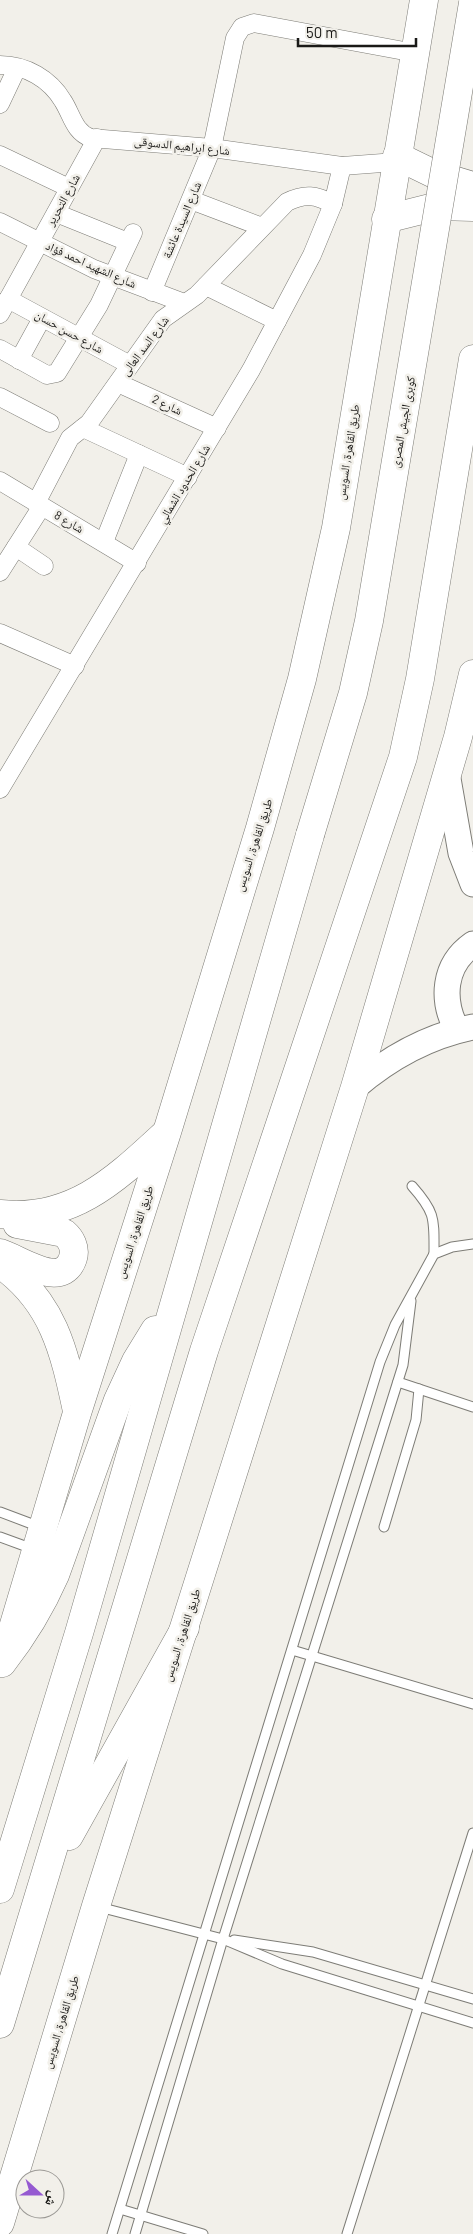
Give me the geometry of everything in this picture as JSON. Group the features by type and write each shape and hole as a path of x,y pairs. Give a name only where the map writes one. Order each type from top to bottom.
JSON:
{"main road":[{"name":"طريق القاهرة, السويس","path":"1,1667 77,1412 167,1132 260,828 302,679 336,528 424,0"},
{"name":"كوبرى الجيش المصرى","path":"172,1306 340,738 370,621 473,3"},
{"path":"396,159 436,175 473,186"},
{"path":"386,219 438,206 473,207"},
{"path":"0,2024 204,1351 397,776 412,718 473,359"},
{"name":"طريق القاهرة, السويس","path":"0,2222 96,1906 355,1087 447,773 473,674"},
{"path":"0,1214 42,1212 69,1205 94,1194 124,1172 167,1132"},
{"path":"0,1218 21,1225 64,1233 72,1242 74,1254 72,1261 64,1270 51,1274 0,1253"},
{"path":"0,1264 32,1293 51,1322 64,1354 77,1412"},
{"path":"1,1667 32,1621 55,1575 118,1400 147,1342 172,1306"},
{"path":"0,1889 79,1633 172,1306"},
{"path":"43,1883 185,1628"}],"street":[{"name":"شارع السيدة عائشة","path":"152,292 212,148 235,38 242,27 248,24 260,24 415,53"},
{"name":"شارع ابراهيم الدسوقى","path":"9,66 34,73 44,80 62,99 80,132 97,138 212,148 342,166 396,159"},
{"path":"0,104 9,66"},
{"name":"شارع التحرير","path":"4,306 97,138"},
{"path":"0,155 69,188"},
{"name":"شارع الحدود الشمالي","path":"1,785 137,563 217,428 277,321 312,255 333,204 342,166"},
{"name":"شارع السد العالى","path":"0,572 39,505 70,438 83,428 163,319 184,303 193,299 287,202 299,196 311,195 333,204"},
{"path":"191,200 262,227"},
{"path":"0,349 47,375 54,375 79,338 113,276 130,238 56,213"},
{"name":"شارع الشهيد احمد فؤاد","path":"0,222 113,276 184,303"},
{"path":"206,286 277,321"},
{"name":"شارع حسن حسان","path":"4,306 42,318 130,365"},
{"path":"19,360 42,318"},
{"name":"شارع 2","path":"118,382 217,428"},
{"path":"0,397 50,423"},
{"path":"83,428 188,477"},
{"path":"104,542 139,454"},
{"name":"شارع 8","path":"0,482 137,563"},
{"path":"16,547 44,566"},
{"path":"0,633 75,666"},
{"path":"447,773 455,828 461,853 473,884"},
{"path":"465,1028 450,1017 446,1003 446,988 456,960 473,944"},
{"path":"355,1087 392,1058 420,1043 465,1028"}],"lane":[{"path":"112,2234 380,1362 395,1325 434,1254 434,1218 428,1203 412,1186"},
{"path":"434,1254 452,1247 473,1244"},
{"path":"135,2234 223,1939 398,1382 403,1365 412,1295"},
{"path":"398,1382 473,1406"},
{"path":"384,1527 416,1420 419,1389"},
{"path":"0,1512 39,1539"},
{"path":"0,1538 39,1539"},
{"path":"292,1650 473,1704"},
{"path":"347,2234 473,1833"},
{"path":"96,1906 223,1939 313,1952 473,1999"},
{"path":"223,1939 282,1964 473,2023"},
{"path":"120,2209 200,2234"}]}
